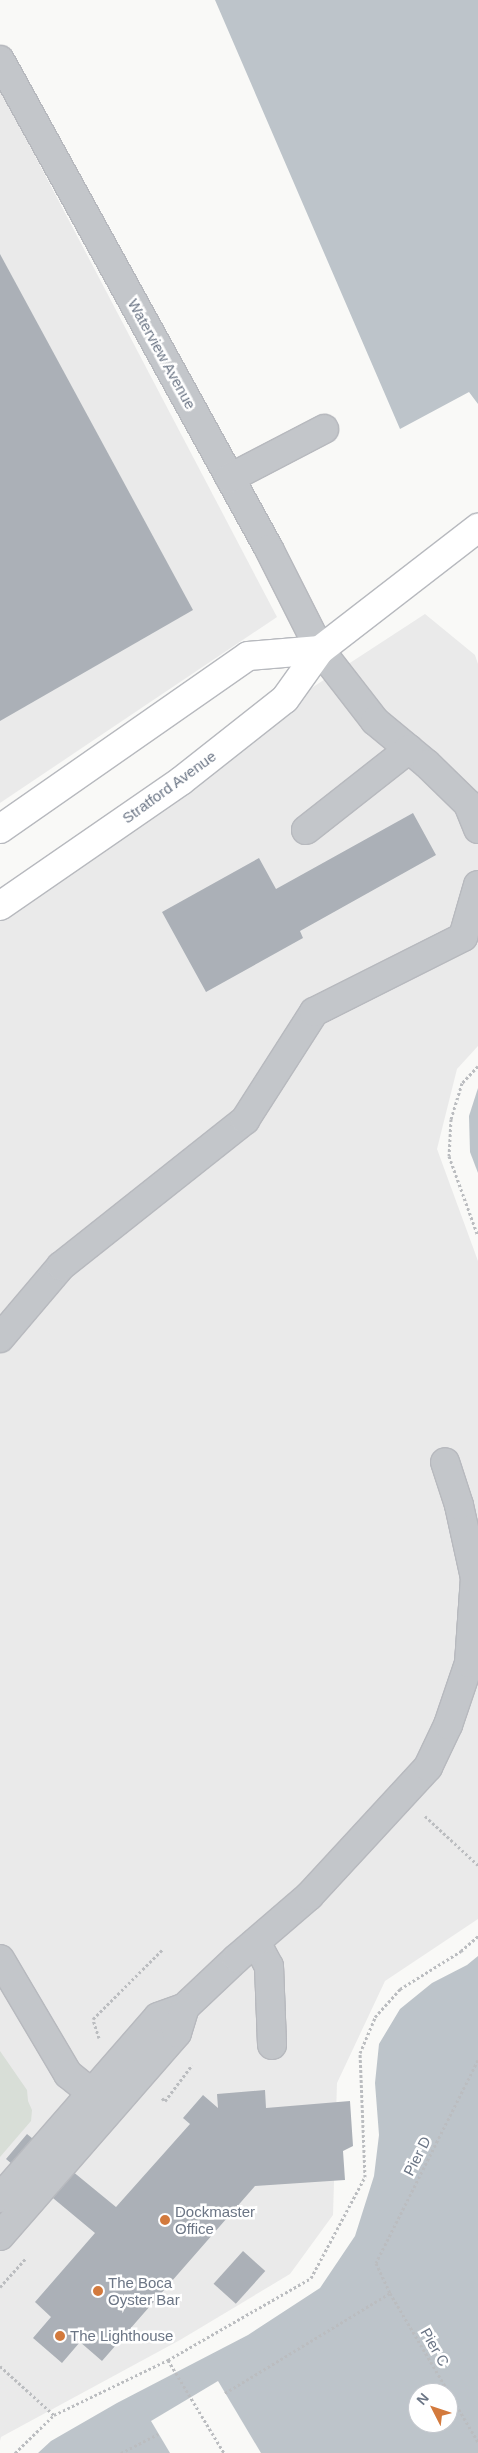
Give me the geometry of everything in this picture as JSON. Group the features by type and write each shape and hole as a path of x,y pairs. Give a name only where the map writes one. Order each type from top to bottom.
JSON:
{"main road":[{"name":"Stratford Avenue","path":"0,906 181,780 285,699 320,650 478,528"},
{"path":"0,829 248,656 320,650"}],"street":[{"name":"Waterview Avenue","path":"0,60 230,478 320,650 375,721 410,749 468,804 478,829"},
{"path":"230,478 324,428"},
{"path":"306,830 410,749"},
{"path":"0,1338 62,1266 245,1120 314,1012 463,937 478,885"},
{"path":"0,2236 101,2101 158,2016 185,2008 309,1896 428,1767 448,1725 469,1664 474,1578 458,1505 445,1462"},
{"path":"256,1942 269,1966 272,2045"},
{"path":"0,1959 68,2074 101,2101"},
{"path":"0,2198 101,2101"}],"path":[{"path":"478,1066 462,1083 456,1101 451,1119 449,1156 478,1236"},
{"path":"404,1794 478,1866"},
{"path":"15,2453 54,2415 168,2360 312,2278 364,2177 360,2053 375,2017 400,1989 461,1951 478,1936"},
{"name":"Pier D","path":"376,2263 478,2060"},
{"path":"0,2287 29,2254"},
{"name":"Pier C","path":"376,2263 390,2293 478,2442"},
{"path":"225,2393 390,2293"},
{"path":"168,2360 224,2453"},
{"path":"0,2366 54,2415"},
{"path":"121,2453 158,2434"}],"shaded area":[{"path":"215,0 478,0 478,404 469,392 400,429"},
{"path":"0,89 277,617 0,803"},
{"path":"425,614 475,655 478,664 478,1046 457,1069 437,1149 478,1261 478,1919 385,1981 337,2083 333,2215 290,2274 180,2340 1,2437 0,2441 0,891"},
{"path":"478,1088 478,1173 470,1152 469,1116"},
{"path":"478,1956 478,2453 38,2453 51,2441 117,2403 248,2335 320,2288 355,2236 374,2176 379,2135 375,2083 379,2044 400,2009 432,1983 467,1965"},
{"path":"0,2051 27,2090 28,2101 32,2110 31,2121 0,2157"}],"pier":[{"path":"218,2381 261,2453 170,2453 151,2421"}],"building":[{"path":"0,254 193,610 0,721"},
{"path":"413,813 436,855 300,931 303,938 206,992 162,912 259,858 276,889"},
{"name":"Dockmaster Office","path":"265,2090 266,2108 350,2101 353,2146 343,2151 345,2180 255,2186 102,2361 80,2342 62,2363 33,2338 51,2317 35,2302 95,2233 6,2159 27,2134 116,2207 190,2124 183,2118 203,2095 218,2108 217,2094"},
{"path":"243,2251 265,2271 236,2304 214,2284"}],"place":[{"name":"Dockmaster Office","path":"165,2220"},
{"name":"The Boca Oyster Bar","path":"98,2291"},
{"name":"The Lighthouse","path":"60,2336"}]}
